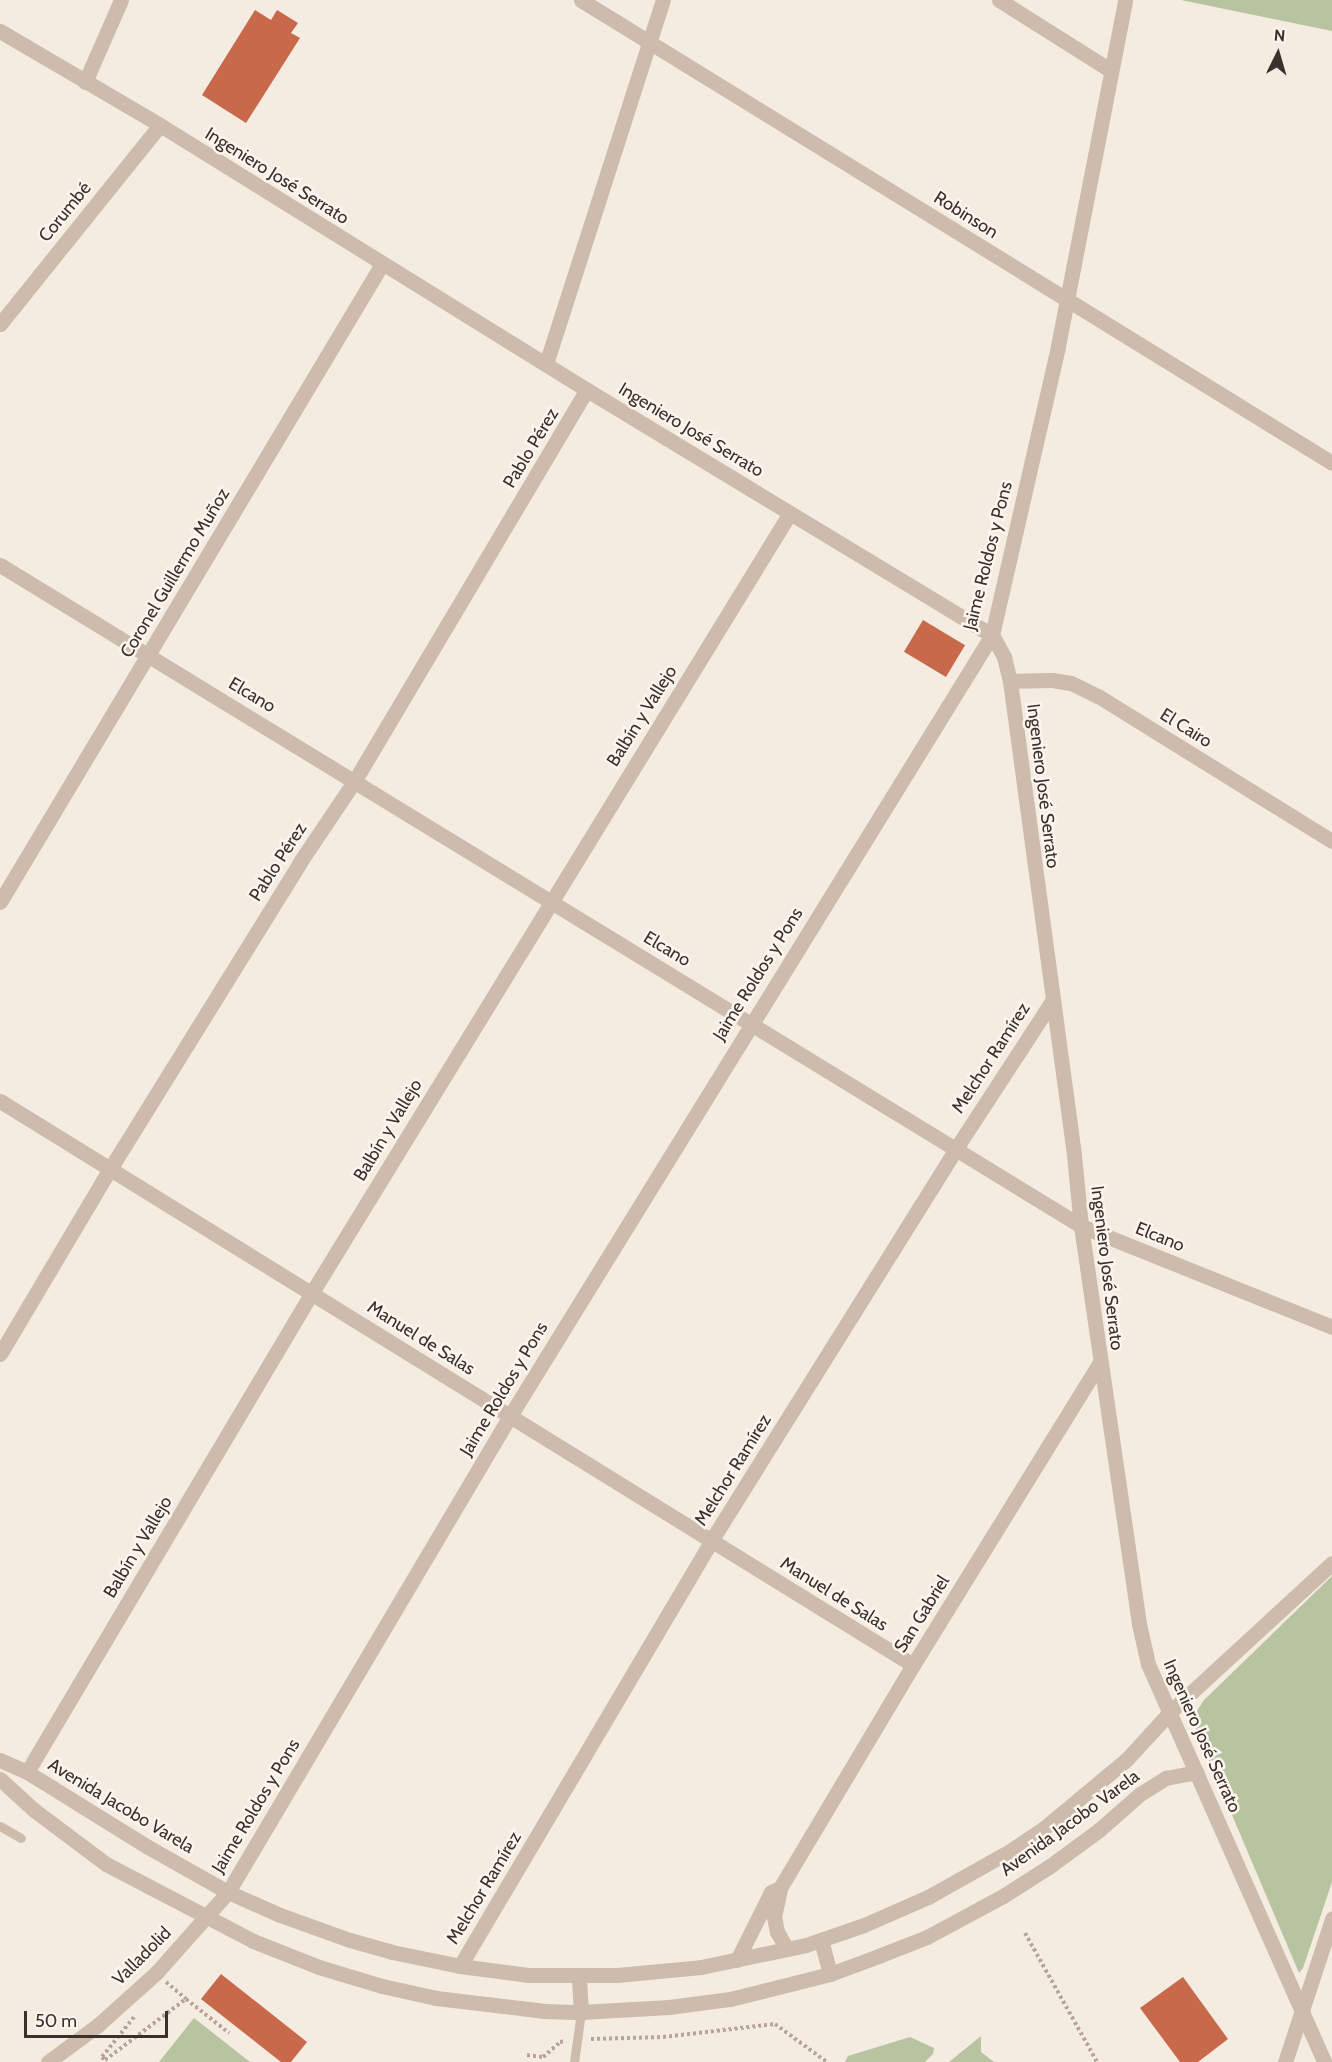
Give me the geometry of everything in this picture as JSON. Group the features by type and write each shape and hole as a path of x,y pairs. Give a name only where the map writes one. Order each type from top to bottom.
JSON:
{"street":[{"path":"86,82 121,0"},
{"name":"Robinson","path":"581,0 1332,463"},
{"path":"546,364 663,0"},
{"path":"999,0 1110,70"},
{"name":"Jaime Roldos y Pons","path":"228,1892 510,1416 750,1023 992,635 1067,301 1125,0"},
{"name":"Ingeniero José Serrato","path":"0,31 160,125 587,390 992,635 1004,657 1010,681 1100,1362 1139,1624 1148,1664 1324,2062"},
{"name":"Corumbé","path":"0,324 160,125"},
{"name":"Coronel Guillermo Muñoz","path":"0,902 382,264"},
{"name":"Pablo Pérez","path":"0,1354 110,1169 300,862 355,780 587,390"},
{"name":"Balbín y Vallejo","path":"27,1772 311,1294 790,513"},
{"name":"Elcano","path":"0,565 1081,1226 1332,1327"},
{"name":"El Cairo","path":"1010,681 1052,680 1071,683 1332,841"},
{"name":"Melchor Ramírez","path":"460,1966 711,1541 955,1150 1052,1001"},
{"name":"Manuel de Salas","path":"0,1101 913,1665"},
{"name":"San Gabriel","path":"788,1949 777,1932 774,1917 780,1888 913,1665 1100,1362"},
{"name":"Avenida Jacobo Varela","path":"0,1760 27,1772 148,1847 228,1892 350,1940 392,1952 460,1966 528,1975 579,1977 659,1972 737,1960 821,1940 928,1897 1010,1851 1043,1829 1127,1759 1170,1712 1332,1563"},
{"name":"Avenida Jacobo Varela","path":"0,1779 34,1810 106,1864 253,1941 319,1967 381,1986 436,1998 488,2005 581,2012 669,2007 730,1999 830,1974 927,1937 1003,1896 1050,1866 1099,1830 1140,1794 1166,1779 1196,1772"},
{"name":"San Gabriel","path":"737,1960 771,1892 780,1888"},
{"name":"Valladolid","path":"48,2062 98,2025 156,1974 228,1892"},
{"path":"1285,2062 1332,1919"},
{"path":"821,1940 830,1974"},
{"path":"579,1977 581,2012"}],"lane":[{"path":"0,1826 21,1838"},
{"path":"574,2062 581,2012"}],"path":[{"path":"1025,1934 1097,2062"},
{"path":"157,1988 164,1980 229,2033"},
{"path":"136,2014 102,2057 105,2060 186,1998"},
{"path":"539,2062 560,2042 579,2038 605,2040 663,2037 775,2024 827,2062"},
{"path":"527,2055 543,2057"}],"green space":[{"path":"1181,0 1332,0 1332,31"},
{"path":"1332,1576 1332,1882 1303,1968 1299,1973 1196,1730 1195,1714 1204,1700"},
{"path":"194,2018 250,2062 159,2062"},
{"path":"981,2036 981,2052 994,2062 949,2062"},
{"path":"910,2037 934,2048 933,2054 925,2062 845,2062 848,2056"}],"building":[{"path":"255,10 271,20 277,10 298,23 291,33 300,38 246,123 202,95"},
{"path":"923,620 965,645 946,677 904,652"},
{"path":"221,1974 307,2042 291,2062 281,2062 201,1999"},
{"path":"1183,1977 1228,2039 1198,2062 1180,2062 1140,2008"}]}
